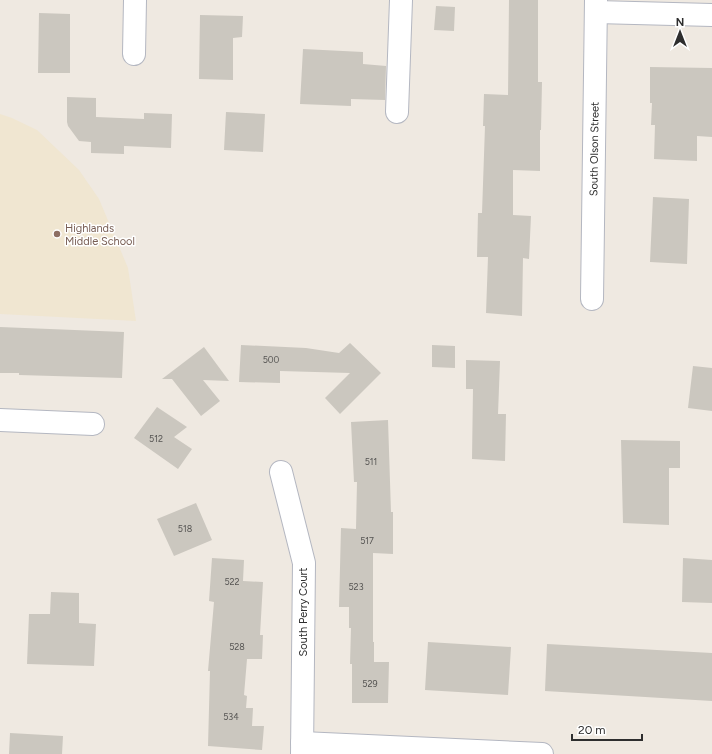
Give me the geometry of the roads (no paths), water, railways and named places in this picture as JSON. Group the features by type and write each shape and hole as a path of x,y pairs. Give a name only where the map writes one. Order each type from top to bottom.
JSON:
{"street":[{"path":"134,54 135,0"},
{"path":"397,112 400,0"},
{"path":"596,6 712,15"},
{"name":"South Olson Street","path":"592,299 596,6"},
{"path":"0,420 93,424"},
{"name":"South Perry Court","path":"281,472 304,562 302,749"},
{"path":"302,749 542,754"}],"place":[{"name":"Highlands Middle School","path":"57,234"}]}
